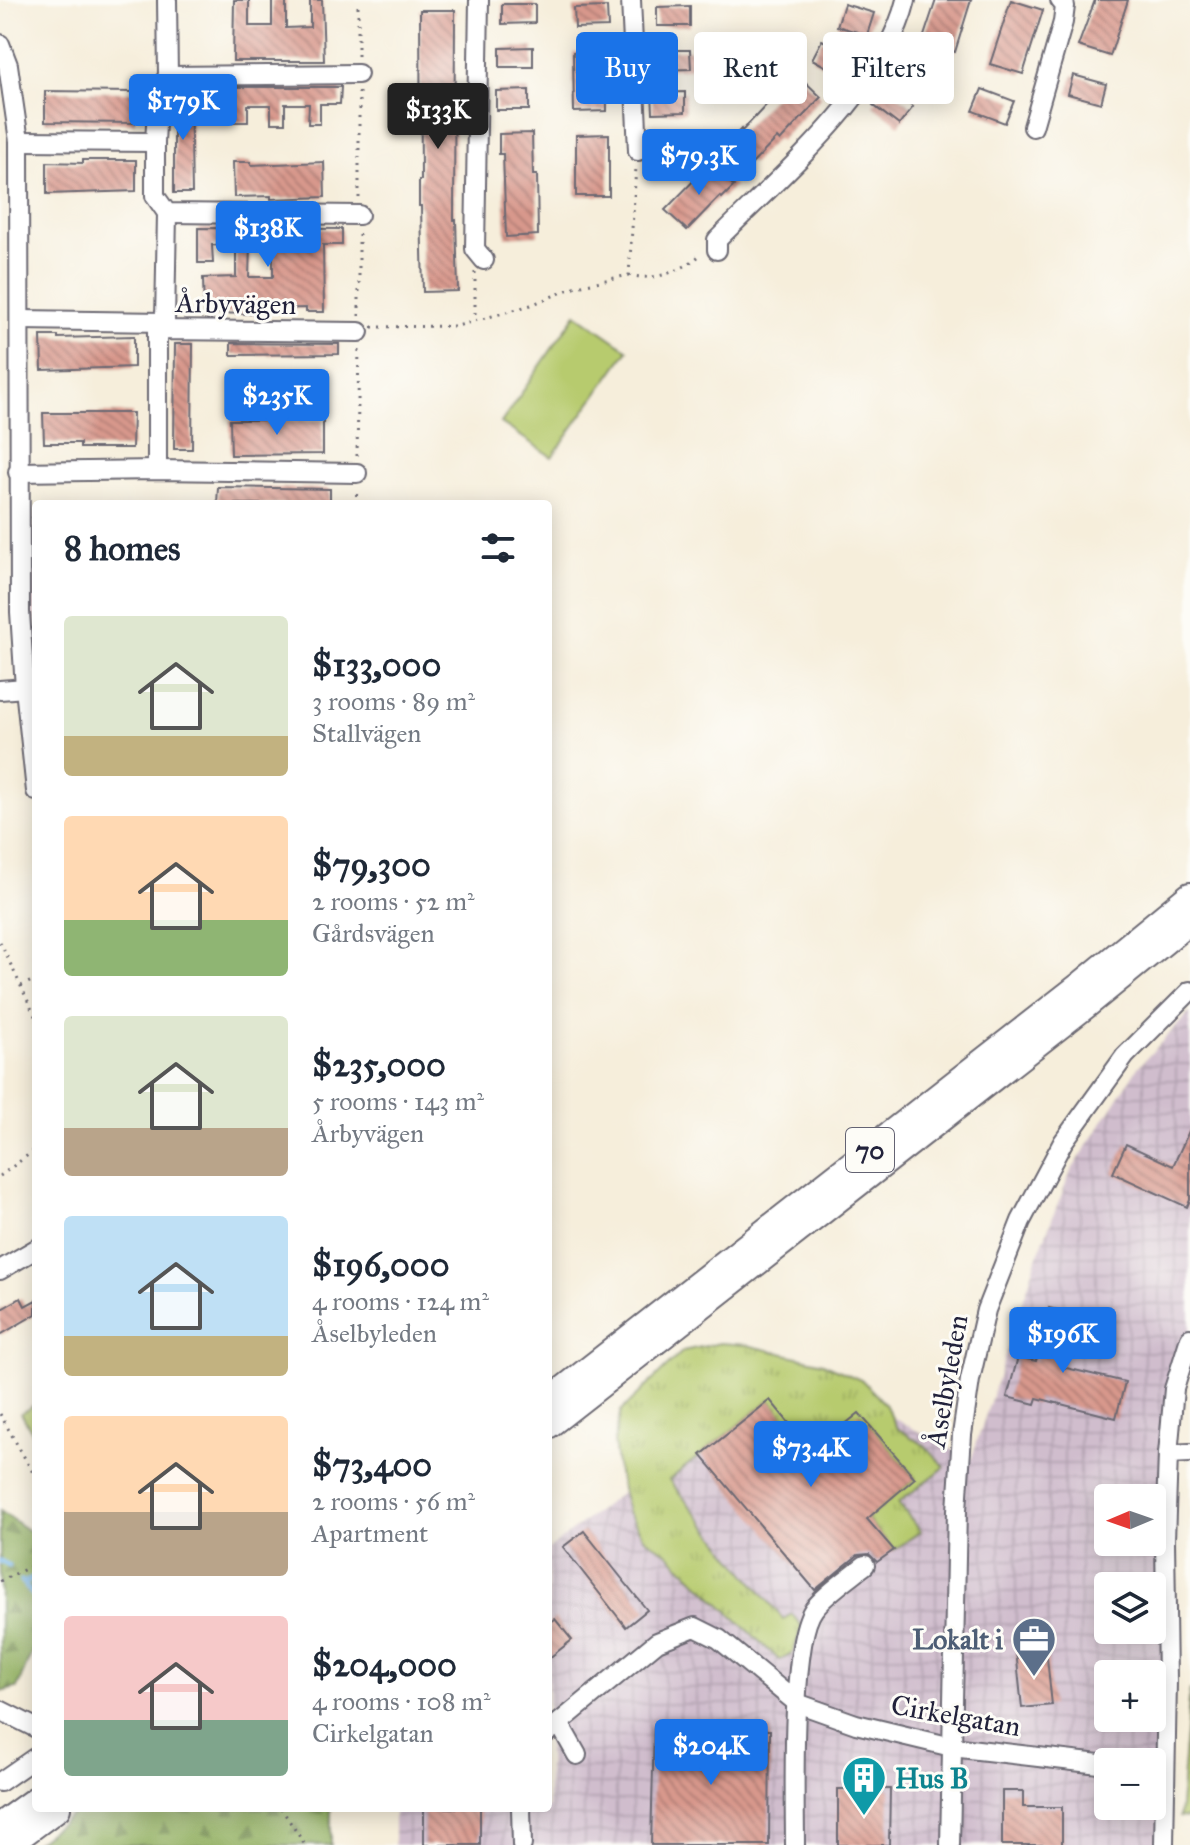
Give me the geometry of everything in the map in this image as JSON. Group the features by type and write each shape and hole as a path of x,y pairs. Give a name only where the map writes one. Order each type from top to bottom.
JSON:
{"highway":[{"name":"70","path":"552,1399 1068,996 1190,896"},
{"name":"70","path":"552,1422 1190,920"},
{"path":"0,1826 32,1803"},
{"path":"7,1845 52,1812"}],"street":[{"name":"Årbyvägen","path":"157,470 167,213 155,196 155,142 158,91 168,76 167,0"},
{"path":"479,0 479,254"},
{"path":"631,0 638,151"},
{"path":"717,245 848,105 880,62 906,0"},
{"path":"1033,127 1063,22 1065,6 1060,0"},
{"path":"0,44 8,65 19,141 20,320 12,467 25,688 32,754"},
{"path":"168,76 358,74"},
{"path":"19,141 155,142"},
{"path":"167,213 359,215"},
{"name":"Årbyvägen","path":"20,320 359,332"},
{"path":"12,467 357,473"},
{"path":"0,690 25,688"},
{"name":"Åselbyleden","path":"950,1845 957,1510 962,1435 970,1380 986,1310 1021,1221 1063,1142 1125,1056 1190,991"},
{"path":"0,1270 32,1251"},
{"path":"1160,1748 1167,1681 1165,1540 1168,1454 1174,1389 1190,1338"},
{"path":"1168,1454 1190,1453"},
{"path":"795,1845 797,1703 802,1645 813,1609 865,1565"},
{"name":"Cirkelgatan","path":"554,1727 657,1642 695,1627 719,1639 797,1703 856,1724 952,1747 1094,1763"},
{"path":"0,1710 32,1726"},
{"path":"554,1727 577,1755"},
{"path":"0,1782 32,1760"},
{"path":"521,1812 522,1845"},
{"path":"1162,1820 1164,1845"}],"path":[{"path":"358,0 359,327 457,326 531,305 577,286 629,275 640,278 669,273 717,245"},
{"path":"629,275 638,151"},
{"path":"475,320 479,254"},
{"path":"356,500 359,332"},
{"path":"0,942 32,1010"},
{"path":"20,987 32,981"},
{"path":"0,1176 32,1152"},
{"path":"0,1414 32,1471"},
{"path":"0,1581 32,1566"},
{"path":"284,1812 305,1845"}],"shaded area":[{"path":"27,530 32,531 32,623 26,618"},
{"path":"1190,1012 1190,1338 1174,1389 1166,1754 1166,1748 1094,1748 1094,1820 1165,1820 1164,1845 394,1845 394,1812 552,1812 552,1547 789,1361 971,1460 1039,1252 1070,1173 1138,1067"}],"green space":[{"path":"576,314 628,350 552,457 501,423"},
{"path":"720,1343 747,1345 823,1363 863,1381 885,1404 897,1428 924,1445 945,1467 898,1503 921,1531 894,1550 867,1519 915,1478 860,1414 812,1451 770,1400 669,1480 783,1619 792,1614 802,1627 793,1652 779,1660 666,1552 645,1539 628,1512 618,1473 614,1441 621,1411 683,1351"},
{"path":"32,1406 32,1432 21,1413"},
{"path":"0,1511 32,1533 32,1652 17,1688 0,1692"},
{"path":"1190,1689 1190,1818 1179,1817"},
{"path":"76,1812 331,1812 331,1845 32,1845"}],"building":[{"path":"234,0 249,0 249,26 272,26 272,0 286,0 286,28 310,27 310,0 322,0 324,61 233,61"},
{"path":"936,0 971,0 955,52 954,32 925,32"},
{"path":"1011,0 1043,10 1023,74 990,64"},
{"path":"1095,0 1128,0 1110,56 1078,46"},
{"path":"502,4 535,4 535,23 502,24"},
{"path":"844,4 874,13 868,32 837,26"},
{"path":"690,6 690,26 657,26 657,7"},
{"path":"607,7 608,27 575,28 574,8"},
{"path":"420,10 455,10 454,220 458,291 423,292 419,206"},
{"path":"822,40 823,41 823,65 812,59"},
{"path":"533,47 533,67 500,67 500,48"},
{"path":"678,50 690,50 691,69 678,69"},
{"path":"573,52 576,52 576,104 607,104 607,111 574,112"},
{"path":"1073,75 1106,84 1101,103 1068,94"},
{"path":"807,84 821,97 780,141 777,138 752,164 729,142 767,104 807,104"},
{"path":"233,87 341,87 340,104 320,104 320,124 308,124 309,104 285,104 285,123 271,123 271,105 248,105 248,122 233,122"},
{"path":"174,89 190,89 192,193 174,193"},
{"path":"982,89 1014,101 1005,123 973,111"},
{"path":"529,90 529,110 496,110 496,91"},
{"path":"45,91 135,92 135,123 45,122"},
{"path":"678,92 685,92 685,112 653,113 653,104 678,104"},
{"path":"909,104 913,107 899,125 873,105"},
{"path":"532,133 533,175 537,175 538,235 506,237 503,154 499,154 499,134"},
{"path":"609,134 609,196 576,196 576,135"},
{"path":"83,160 136,160 136,191 47,194 47,162 83,163"},
{"path":"233,162 251,162 251,165 324,162 325,197 234,197"},
{"path":"711,163 734,186 687,230 665,210"},
{"path":"198,228 342,229 342,245 323,245 324,312 306,312 306,308 256,309 256,314 204,313 203,278 236,277 236,246 212,245 213,263 198,263","holes":["250,244 273,244 273,277 249,277"]},
{"path":"41,336 134,336 134,367 42,370"},
{"path":"231,343 339,344 339,354 231,355"},
{"path":"175,344 193,344 192,449 174,449"},
{"path":"43,413 133,413 132,448 80,448 80,443 44,443"},
{"path":"230,420 323,420 323,454 231,455"},
{"path":"218,487 330,489 330,500 217,500"},
{"path":"1190,1129 1190,1200 1187,1207 1113,1173 1126,1144 1173,1166"},
{"path":"21,1298 25,1306 32,1302 32,1316 0,1335 0,1310"},
{"path":"1049,1308 1075,1314 1062,1367 1125,1382 1116,1418 1037,1398 1035,1404 1007,1397 1018,1357 1036,1361"},
{"path":"770,1400 812,1451 859,1413 915,1478 867,1519 894,1550 877,1562 869,1554 858,1555 815,1590 701,1455"},
{"path":"584,1531 647,1610 626,1627 563,1547"},
{"path":"555,1619 572,1640 552,1656 552,1621"},
{"name":"Lokalt i","path":"1046,1648 1052,1705 1022,1708 1016,1651"},
{"path":"654,1729 770,1730 769,1845 651,1845"},
{"name":"Hus B","path":"838,1789 890,1789 889,1845 838,1845"},
{"path":"1002,1791 1023,1791 1023,1807 1062,1807 1062,1845 1002,1845"},
{"path":"424,1812 480,1812 480,1845 424,1845"}],"waterway":[{"path":"0,1561 9,1566"},
{"path":"24,1583 32,1578"},
{"path":"21,1581 32,1594"}],"place":[{"name":"Lokalt i","path":"1034,1678"},
{"name":"Hus B","path":"864,1817"}]}
